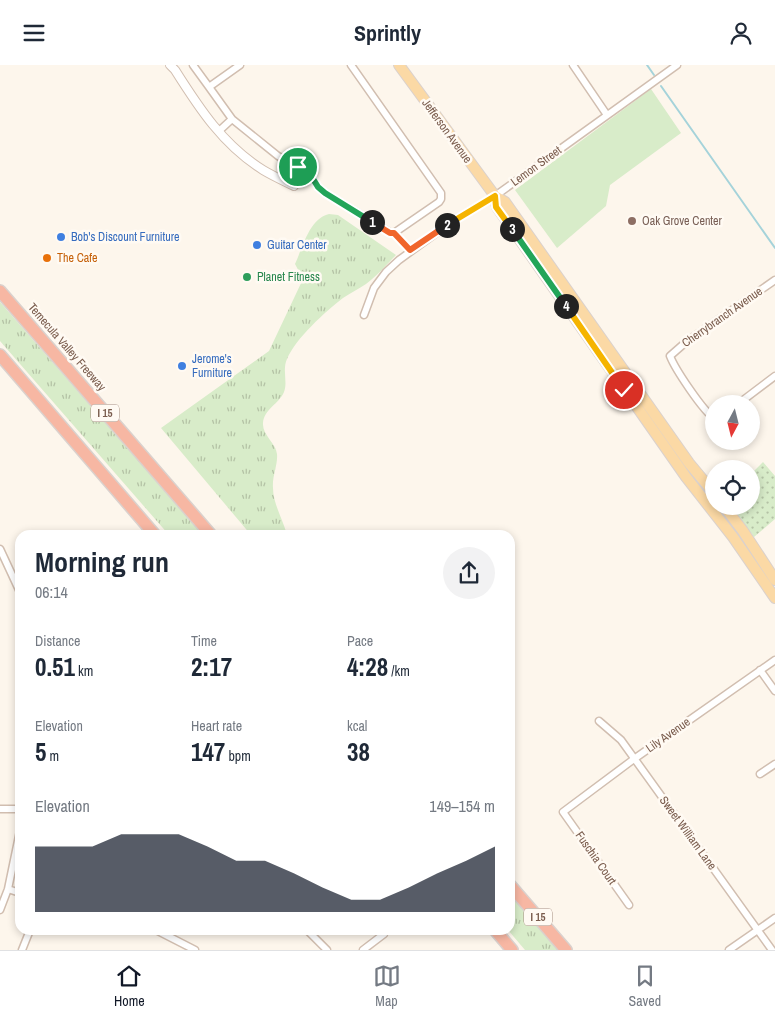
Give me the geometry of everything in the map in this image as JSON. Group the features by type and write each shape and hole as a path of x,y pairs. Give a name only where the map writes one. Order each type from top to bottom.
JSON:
{"highway":[{"name":"Temecula Valley Freeway","path":"0,291 207,530"},
{"path":"0,355 151,530"},
{"name":"I 15","path":"515,891 566,950"},
{"path":"499,935 512,950"}],"main road":[{"name":"Jefferson Avenue","path":"400,65 495,196 505,202 689,463 705,482"},
{"name":"Jefferson Avenue","path":"495,196 496,207 686,477 733,537 775,598"},
{"path":"624,390 634,394 674,450 689,463"},
{"path":"731,515 775,580"}],"street":[{"path":"170,65 202,113 230,145 263,170 294,186"},
{"path":"193,65 232,119 278,156 310,174 318,187 325,193 390,233 394,233 410,250"},
{"path":"209,87 240,65"},
{"path":"351,65 441,193 439,202 394,233"},
{"path":"573,65 608,115"},
{"name":"Lemon Street","path":"364,315 374,288 386,272 410,250 495,196 677,65"},
{"path":"219,131 232,119"},
{"name":"Cherrybranch Avenue","path":"705,411 670,357 682,345 775,280"},
{"path":"750,395 775,377"},
{"path":"0,549 15,581"},
{"name":"Lily Avenue","path":"563,812 634,759 775,661"},
{"path":"760,670 775,691"},
{"name":"Sweet William Lane","path":"599,721 621,740 772,950"},
{"path":"760,774 775,764"},
{"path":"0,809 15,809"},
{"name":"Fuschia Court","path":"563,812 629,905"},
{"path":"0,910 8,889 15,855"},
{"path":"8,889 15,891"},
{"path":"729,950 775,918"},
{"path":"22,950 28,935"},
{"path":"166,935 195,950"},
{"path":"312,935 327,950"},
{"path":"363,950 383,935"}],"green space":[{"path":"651,89 681,133 610,185 606,206 557,248 515,190"},
{"path":"329,214 338,215 396,255 370,281 343,298 320,318 291,351 285,367 284,392 266,414 263,423 263,427 277,454 273,494 285,530 247,530 161,428 269,351 303,279 295,264 312,228 322,217"},
{"path":"0,302 199,530 165,530 0,341"},
{"path":"763,462 775,476 775,519 754,537 738,515 760,515 760,465"},
{"path":"515,900 558,950 525,950 512,935 515,935"}],"waterway":[{"path":"647,65 654,75"},
{"path":"661,86 775,248"}],"place":[{"name":"Oak Grove Center","path":"632,221"},
{"name":"Bob's Discount Furniture","path":"61,237"},
{"name":"Guitar Center","path":"257,245"},
{"name":"The Cafe","path":"47,258"},
{"name":"Planet Fitness","path":"247,277"},
{"name":"Jerome's Furniture","path":"182,366"}],"route":[{"path":"298,167 310,174 318,187 325,193 390,233 394,233 410,250 495,196 496,207 624,390"}]}
